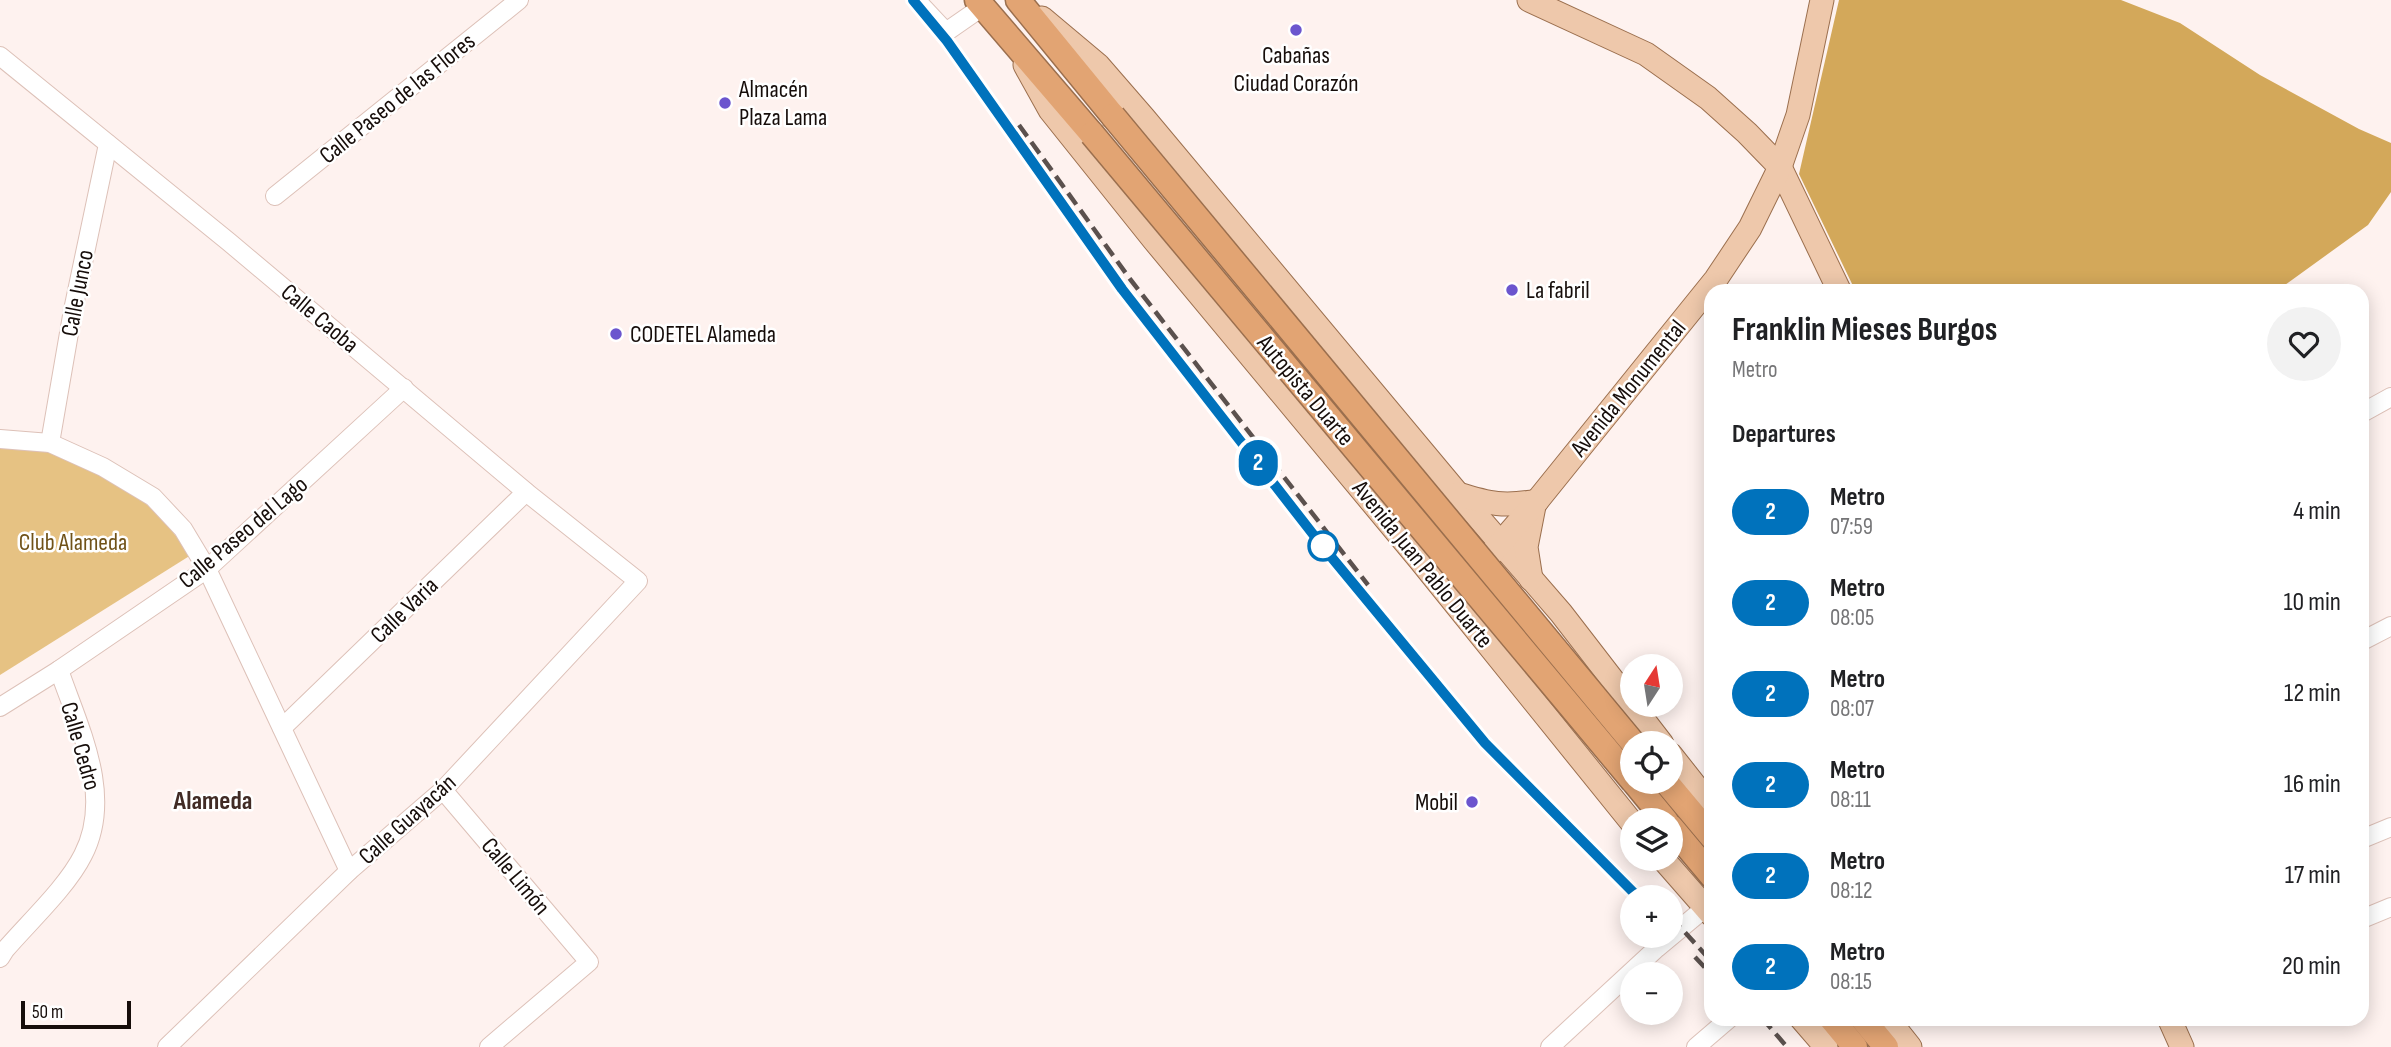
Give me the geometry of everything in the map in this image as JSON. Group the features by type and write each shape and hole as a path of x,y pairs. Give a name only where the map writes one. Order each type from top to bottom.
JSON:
{"highway":[{"name":"Autopista Duarte","path":"1018,0 1623,731"},
{"name":"Autopista Duarte","path":"979,3 1092,134 1620,766"},
{"name":"Autopista Duarte","path":"1643,794 1655,808"},
{"path":"1676,794 1704,827"},
{"path":"1683,841 1704,866"},
{"path":"1838,1026 1855,1047"},
{"path":"1869,1026 1886,1047"}],"main road":[{"name":"Autopista Duarte","path":"1018,0 1098,65 1561,613 1652,731"},
{"path":"1529,0 1620,42 1664,66 1726,114 1780,167 1836,284"},
{"name":"Avenida Monumental","path":"1712,284 1750,228 1780,167 1798,115 1822,0"},
{"name":"Avenida Juan Pablo Duarte","path":"1010,38 1050,110 1620,808"},
{"name":"Avenida Monumental","path":"1452,599 1535,502 1704,294"},
{"path":"1458,494 1486,503 1511,505 1535,502 1526,547 1531,579"},
{"path":"1683,770 1704,797"},
{"path":"1673,871 1704,906"},
{"path":"1808,1026 1826,1047"},
{"path":"1893,1026 1910,1047"},
{"path":"2173,1026 2182,1047"}],"street":[{"name":"Calle Paseo de las Flores","path":"275,196 519,0"},
{"path":"916,0 946,33 979,3"},
{"name":"Calle Caoba","path":"0,56 404,388 526,492 638,581"},
{"name":"Calle Junco","path":"50,443 73,310 108,144"},
{"name":"Calle Paseo del Lago","path":"0,708 207,569 404,388"},
{"path":"2369,409 2391,397"},
{"path":"1,439 50,443 103,467 153,498 183,529 207,569 349,871"},
{"name":"Calle Varia","path":"282,728 526,492"},
{"name":"Calle Guayacán","path":"167,1047 349,871 443,790 638,581"},
{"path":"2369,637 2391,626"},
{"name":"Calle Cedro","path":"0,958 66,880 83,856 92,835 97,800 93,770 59,670"},
{"name":"Calle Limón","path":"443,790 589,962 489,1047"},
{"path":"2369,836 2391,827"},
{"path":"2369,916 2391,907"},
{"path":"1550,1047 1657,948 1704,915"},
{"path":"1696,1047 1721,1026"}],"green space":[{"name":"Club Alameda","path":"0,447 49,449 115,481 157,512 191,555 0,675"}],"shaded area":[{"path":"1839,0 2121,0 2180,23 2260,75 2359,129 2391,143 2391,192 2368,225 2286,284 1852,284 1799,174"}],"railway":[{"path":"913,0 947,41 1122,289 1323,547 1485,743 1626,885"},
{"path":"1019,125 1130,279 1368,585"},
{"path":"1683,930 1704,953"},
{"path":"1695,957 1704,967"},
{"path":"1769,1026 1787,1047"}],"metro line":[{"name":"2","path":"913,0 947,41 1122,289 1323,547 1485,743 1626,885"}],"place":[{"name":"Cabañas Ciudad Corazón","path":"1296,30"},
{"name":"Almacén Plaza Lama","path":"725,103"},
{"name":"La fabril","path":"1512,290"},
{"name":"CODETEL Alameda","path":"616,334"},
{"name":"Mobil","path":"1472,802"}],"district":[{"name":"Alameda","path":"213,800"}]}
